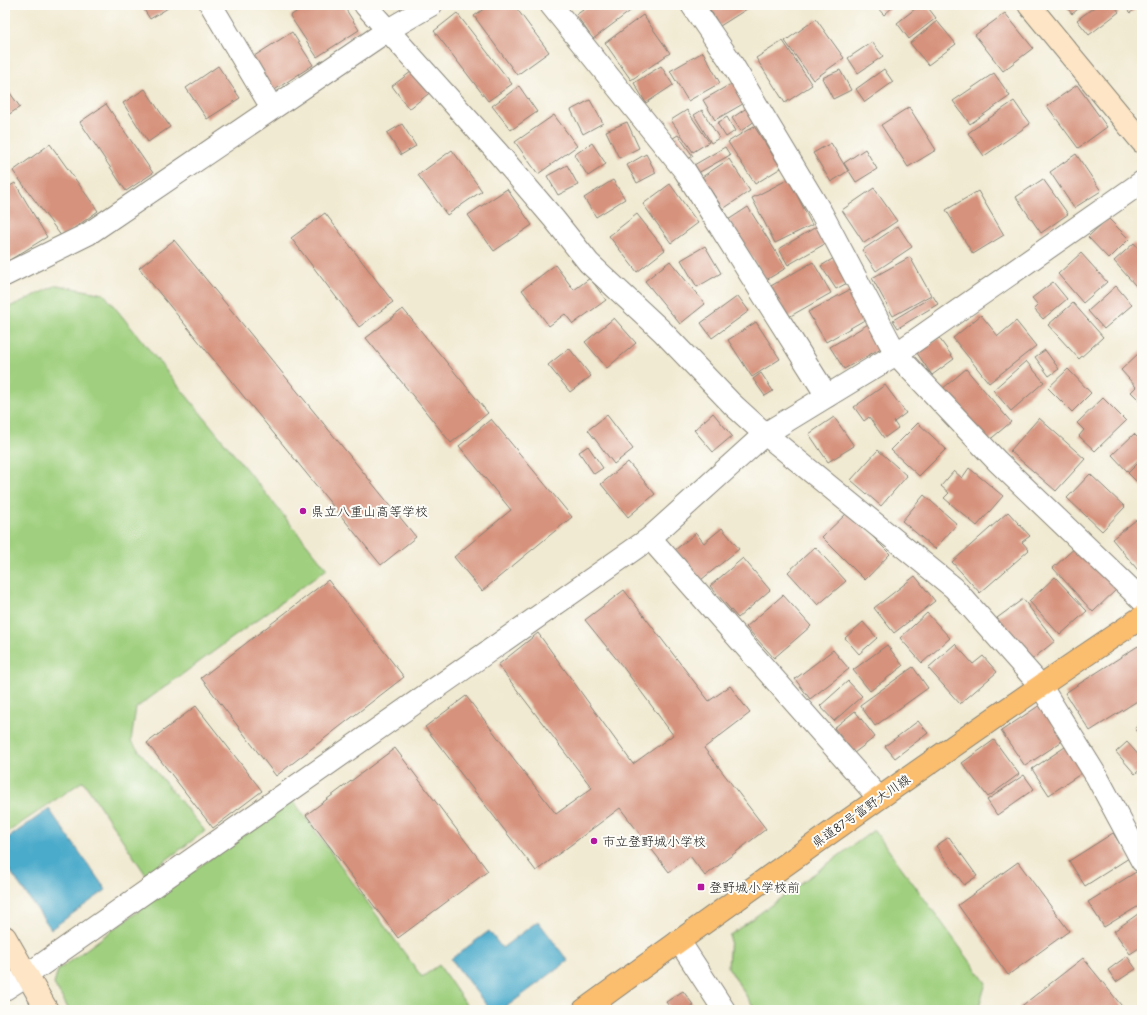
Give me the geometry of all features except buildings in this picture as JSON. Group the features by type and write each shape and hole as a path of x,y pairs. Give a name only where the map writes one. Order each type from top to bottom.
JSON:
{"main road":[{"name":"県道87号富野大川線","path":"584,1010 879,798 1040,685 1142,617"}],"street":[{"path":"211,5 272,108"},
{"path":"365,5 498,153 589,263 662,331 732,404 765,434 954,588 1040,685 1097,777 1142,861"},
{"path":"5,275 88,234 388,30 431,5"},
{"path":"551,5 685,171 827,396"},
{"path":"692,5 729,59 822,214 896,354 997,461 1142,600"},
{"path":"1029,5 1142,142"},
{"path":"5,989 650,538 765,434 896,354 1142,182"},
{"path":"650,538 879,798"},
{"path":"5,937 47,1010"},
{"path":"679,941 724,1010"}],"green space":[{"path":"57,285 104,294 327,569 136,708 131,741 205,831 146,875 83,781 5,834 5,309"},
{"path":"292,799 422,977 439,965 470,1010 69,1010 54,984 58,970"},
{"path":"874,830 986,983 978,1010 755,1010 728,967 730,935"}],"water":[{"path":"49,809 106,890 51,929 5,864 5,840"},
{"path":"538,921 568,961 502,1010 490,1010 451,959 489,931 502,948"}],"place":[{"name":"県立八重山高等学校","path":"303,511"},
{"name":"市立登野城小学校","path":"594,841"},
{"name":"登野城小学校前","path":"701,887"}]}
